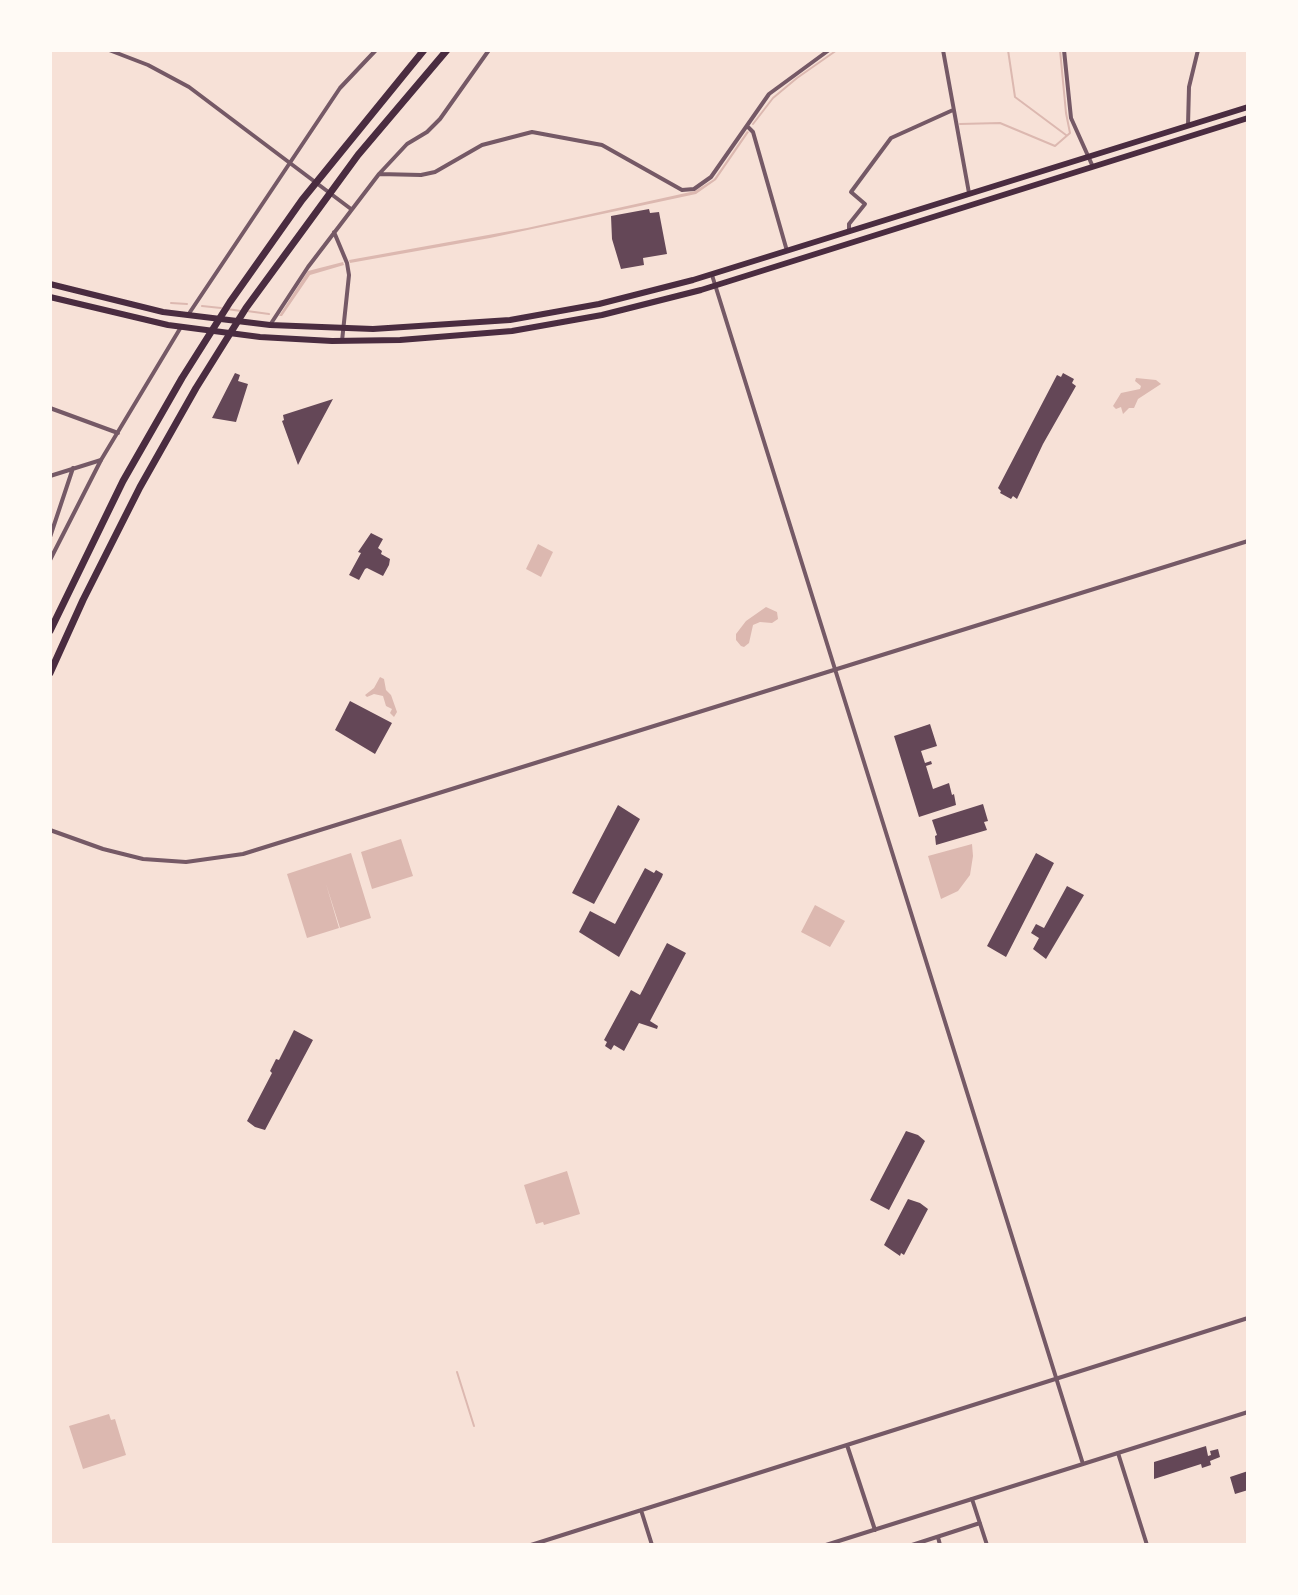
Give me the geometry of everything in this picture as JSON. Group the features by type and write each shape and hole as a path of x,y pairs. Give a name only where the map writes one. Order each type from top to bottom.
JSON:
{"highway":[{"path":"50,631 123,481 230,302 302,200 424,50"},
{"path":"50,673 140,487 246,308 358,155 447,50"},
{"path":"50,284 103,299 188,316 253,324 345,329 428,327 510,320 600,304 711,275 1248,107"},
{"path":"50,297 181,327 246,335 342,341 435,339 512,331 602,315 715,286 1248,118"}],"street":[{"path":"109,50 136,59 183,83 350,208"},
{"path":"270,325 350,208 407,144 427,132 440,119 489,50"},
{"path":"379,174 421,175 435,172 482,145 532,132 602,145 682,190 694,189 711,177 769,94 829,50"},
{"path":"943,50 969,194"},
{"path":"1064,50 1071,118 1093,167"},
{"path":"1188,125 1189,87 1198,50"},
{"path":"50,560 101,460 188,316 292,165 340,88 374,51"},
{"path":"849,232 849,224 865,204 851,192 891,138 953,110"},
{"path":"747,126 753,132 787,251"},
{"path":"334,232 349,275 342,341"},
{"path":"711,275 1083,1464"},
{"path":"50,408 118,433"},
{"path":"50,476 101,460"},
{"path":"50,537 73,468"},
{"path":"50,830 143,859 186,862 232,857 1248,541"},
{"path":"531,1545 1247,1319 1248,1325"},
{"path":"826,1545 1248,1412"},
{"path":"847,1445 875,1530"},
{"path":"1118,1453 1147,1545"},
{"path":"972,1499 987,1545"},
{"path":"641,1510 652,1545"},
{"path":"912,1545 980,1523"},
{"path":"938,1537 940,1545"}],"shaded area":[{"path":"747,131 716,180 696,194 490,238 350,263 349,260 527,228 695,191 714,179"},
{"path":"343,262 344,265 310,275 279,316 308,271"},
{"path":"1136,378 1156,380 1161,384 1138,399 1134,408 1123,414 1121,407 1116,409 1113,406 1121,393 1140,389"},
{"path":"538,544 553,552 541,577 526,569"},
{"path":"766,607 777,612 778,619 772,623 753,625 749,643 741,646 736,634 746,621"},
{"path":"380,677 384,679 397,712 394,717 383,696 365,695 374,688"},
{"path":"401,839 413,876 372,889 361,852"},
{"path":"972,844 970,875 958,891 941,899 928,856"},
{"path":"351,853 371,918 340,928 326,884 339,928 307,938 287,874"},
{"path":"815,905 845,921 830,947 801,932"},
{"path":"567,1171 580,1214 544,1225 543,1222 536,1224 524,1185"},
{"path":"109,1414 111,1420 115,1419 126,1455 83,1469 69,1426"}],"building":[{"path":"649,209 650,213 659,212 667,254 643,258 644,265 621,269 612,239 611,216"},
{"path":"235,373 240,375 238,381 248,384 236,422 212,418"},
{"path":"1063,373 1074,379 1072,383 1076,386 1043,444 1017,499 1013,496 1011,499 1000,493 998,488 1057,375 1061,377"},
{"path":"333,399 298,465 282,421 283,415"},
{"path":"371,533 383,539 378,548 390,559 389,565 383,576 365,569 359,580 349,575 361,553 358,552"},
{"path":"350,701 392,723 375,754 335,730"},
{"path":"930,724 937,746 921,751 925,763 931,761 932,764 926,766 933,789 949,783 956,805 919,817 894,736"},
{"path":"983,804 987,830 936,845 937,835 932,820"},
{"path":"618,805 640,819 594,904 572,893"},
{"path":"1036,853 1054,863 1006,957 987,946"},
{"path":"645,868 663,874 619,957 579,932 590,911 615,924"},
{"path":"1067,886 1084,895 1046,959 1033,949 1039,938 1031,933 1036,924 1044,928"},
{"path":"667,943 686,953 650,1021 658,1026 657,1029 639,1023 624,1051 614,1045 611,1050 605,1046 607,1042 604,1040 631,990 640,995"},
{"path":"294,1030 313,1040 265,1130 255,1127 247,1121 276,1059 279,1060"},
{"path":"906,1131 925,1141 889,1210 870,1200"},
{"path":"908,1199 928,1209 904,1255 901,1253 900,1256 884,1245"},
{"path":"1206,1446 1208,1456 1211,1455 1210,1451 1218,1449 1220,1457 1210,1461 1211,1465 1202,1468 1201,1464 1154,1479 1154,1462"},
{"path":"1248,1471 1248,1490 1235,1494 1230,1477"}],"waterway":[{"path":"753,124 773,98 837,50"},
{"path":"1008,50 1015,97 1066,135"},
{"path":"960,124 1000,123 1055,146 1070,133 1060,50"},
{"path":"171,303 187,304"},
{"path":"202,306 221,308"},
{"path":"227,309 241,311"},
{"path":"247,311 269,314"},
{"path":"457,1372 474,1426"}]}
